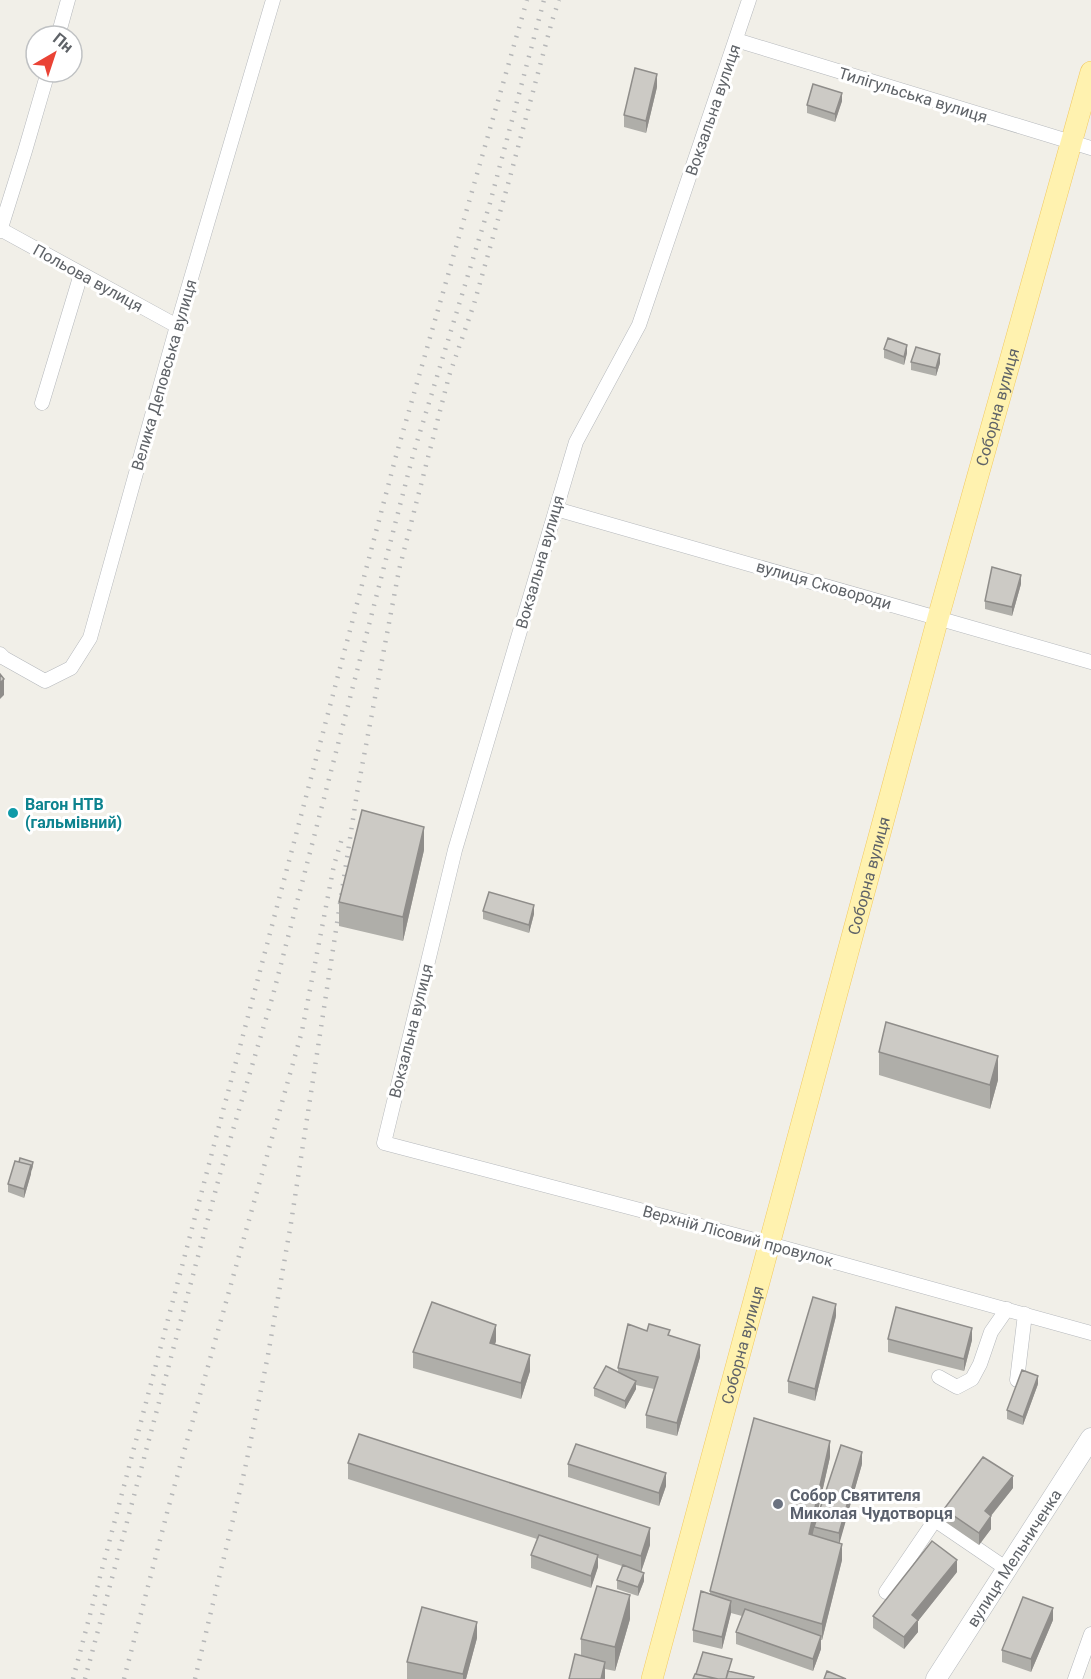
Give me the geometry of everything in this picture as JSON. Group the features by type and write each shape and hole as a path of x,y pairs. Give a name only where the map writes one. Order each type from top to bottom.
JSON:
{"main road":[{"name":"Соборна вулиця","path":"652,1679 938,618 1081,145 1091,72"}],"street":[{"path":"61,24 68,0"},
{"name":"Велика Деповська вулиця","path":"0,654 45,681 71,668 90,638 177,326 273,0"},
{"name":"Вокзальна вулиця","path":"384,1143 455,850 576,442 639,326 749,0"},
{"name":"Тилігульська вулиця","path":"736,40 1081,145"},
{"path":"0,230 45,84"},
{"name":"Польова вулиця","path":"0,230 177,326"},
{"path":"42,403 81,274"},
{"name":"вулиця Сковороди","path":"556,509 1091,662"},
{"name":"Верхній Лісовий провулок","path":"384,1143 770,1244 1091,1333"},
{"path":"939,1377 957,1387 972,1379 992,1332 1007,1309"},
{"path":"1017,1380 1025,1314"},
{"name":"вулиця Мельниченка","path":"936,1679 1091,1438"},
{"path":"885,1592 935,1520 1007,1569"},
{"path":"1075,1679 1091,1634"}],"building":[{"path":"635,68 657,74 646,121 624,115"},
{"path":"813,84 842,93 835,114 807,105"},
{"path":"888,338 907,345 904,357 884,349"},
{"path":"916,347 940,354 936,368 911,362"},
{"path":"992,567 1021,575 1012,607 985,601"},
{"path":"362,810 424,827 403,917 339,902"},
{"path":"489,892 534,905 529,925 483,911"},
{"path":"886,1022 998,1056 990,1085 879,1052"},
{"path":"20,1158 33,1162 31,1170 31,1165 19,1162"},
{"path":"15,1161 31,1165 24,1189 8,1184"},
{"path":"813,1297 836,1304 815,1389 788,1381"},
{"path":"432,1302 496,1325 490,1343 530,1355 521,1383 413,1352"},
{"path":"896,1307 972,1328 964,1359 888,1339"},
{"path":"628,1324 647,1331 649,1324 670,1330 668,1335 700,1345 677,1423 646,1415 658,1377 618,1368"},
{"path":"606,1366 636,1381 625,1401 594,1388"},
{"path":"1022,1370 1038,1376 1023,1417 1007,1410"},
{"name":"Собор Святителя Миколая Чудотворця","path":"754,1418 830,1441 809,1534 842,1544 822,1624 710,1591"},
{"path":"359,1434 650,1528 641,1556 348,1463"},
{"path":"576,1444 666,1473 659,1493 568,1464"},
{"path":"841,1445 862,1452 839,1533 814,1527"},
{"path":"983,1457 1013,1476 985,1511 991,1516 979,1533 944,1509"},
{"path":"539,1535 598,1555 591,1576 531,1555"},
{"path":"932,1541 957,1560 912,1615 918,1620 904,1637 873,1616"},
{"path":"623,1565 644,1573 638,1587 617,1580"},
{"path":"597,1586 630,1595 615,1647 581,1639"},
{"path":"701,1591 731,1601 722,1637 693,1630"},
{"path":"1023,1597 1053,1608 1031,1659 1002,1650"},
{"path":"422,1607 477,1622 463,1674 407,1662"},
{"path":"745,1609 821,1636 813,1659 736,1632"},
{"path":"703,1652 732,1659 726,1679 696,1674"},
{"path":"575,1654 605,1662 601,1679 569,1679"},
{"path":"728,1671 754,1677 753,1679 726,1679"},
{"path":"827,1671 846,1679 824,1679"},
{"path":"695,1674 718,1679 693,1679"}],"railway":[{"path":"73,1679 396,456 527,0"},
{"path":"85,1679 220,1174 273,995 413,455 490,203 544,0"},
{"path":"195,1679 245,1469 268,1355 291,1223 357,793 399,570 449,376 474,304 559,0"},
{"path":"124,1679 168,1509 302,1031 334,865 343,835"}],"place":[{"name":"Вагон НТВ (гальмівний)","path":"13,813"},
{"name":"Собор Святителя Миколая Чудотворця","path":"778,1504"}]}
